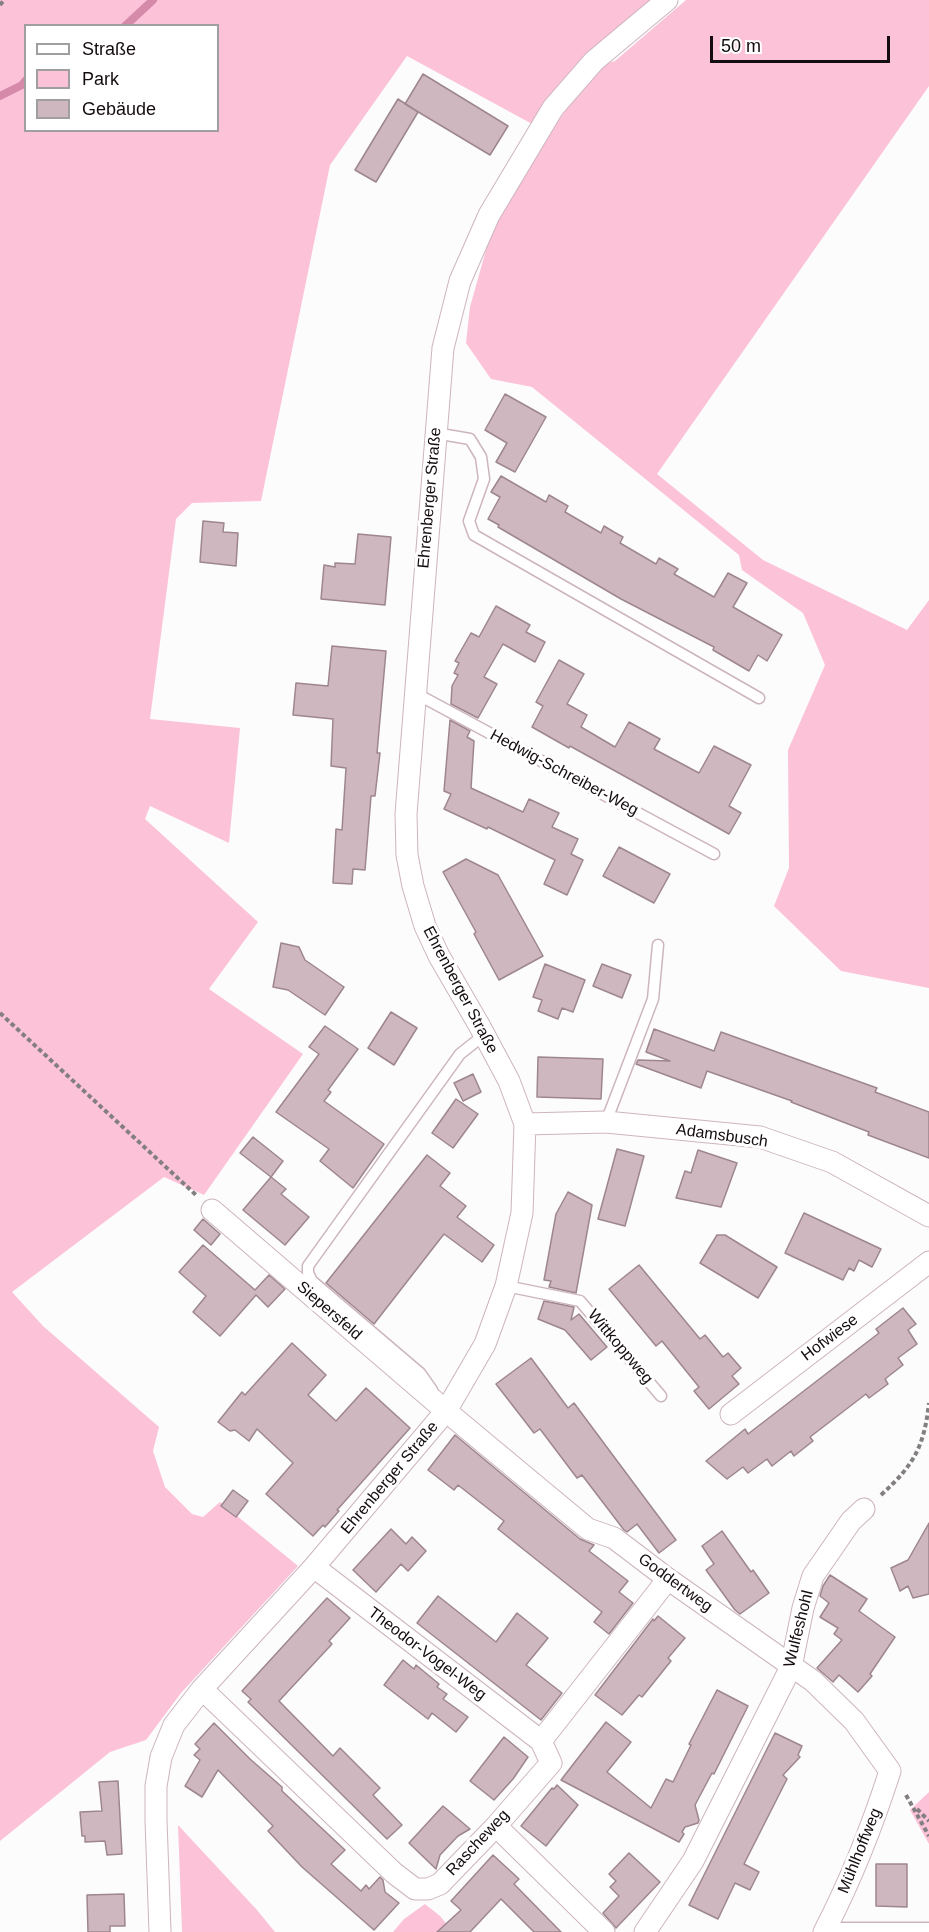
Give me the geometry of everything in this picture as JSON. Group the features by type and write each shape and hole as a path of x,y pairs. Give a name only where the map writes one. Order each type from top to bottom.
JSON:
{"street":[{"name":"Ehrenberger Straße","path":"160,1932 156,1786 161,1757 174,1725 202,1689 314,1568 446,1411 485,1344 506,1286 522,1213 525,1124 509,1082 439,956 425,926 413,886 405,814 443,348 460,281 489,215 553,108 594,61 667,0"},
{"name":"Adamsbusch","path":"525,1124 606,1122 760,1137 832,1162 929,1216"},
{"name":"Siepersfeld","path":"212,1210 446,1411"},
{"name":"Hofwiese","path":"731,1414 929,1262"},
{"name":"Goddertweg","path":"446,1411 588,1529 614,1538 813,1681 854,1721 890,1771"},
{"name":"Wulfeshohl","path":"645,1932 693,1861 791,1666 802,1608 813,1576 851,1521 864,1509"},
{"name":"Theodor-Vogel-Weg","path":"314,1568 541,1741"},
{"path":"541,1741 668,1579"},
{"name":"Rascheweg","path":"202,1689 394,1873 415,1889 428,1889 440,1884 496,1826 551,1763 541,1741"},
{"name":"Mühlhoffweg","path":"825,1930 853,1873 874,1821 890,1771"},
{"path":"496,1826 604,1932"}],"lane":[{"path":"435,433 470,439 481,457 484,479 469,520 474,535 759,698"},
{"name":"Hedwig-Schreiber-Weg","path":"415,693 714,854"},
{"path":"606,1122 653,999 658,945"},
{"path":"446,1411 420,1372 312,1281 308,1273 308,1266 460,1054 484,1035"},
{"name":"Wittkoppweg","path":"506,1286 580,1301 661,1396"},
{"name":"Mühlhoffweg","path":"825,1930 929,1928"}],"path":[{"path":"0,4 4,0"},
{"path":"0,1013 212,1210"},
{"path":"864,1509 900,1478 918,1452 927,1427 929,1403"},
{"path":"929,1821 912,1804 929,1836"}],"green space":[{"path":"0,0 651,0 534,125 407,56 330,165 261,501 192,503 176,519 150,719 240,728 229,843 150,806 145,819 258,922 209,989 303,1054 204,1195 164,1177 12,1292 43,1326 159,1427 153,1451 165,1487 192,1514 203,1517 220,1502 298,1566 181,1693 146,1740 110,1752 0,1841"},
{"path":"686,0 929,0 929,86 657,474 763,560 907,630 929,600 929,988 841,971 774,906 789,868 788,750 825,665 803,613 742,570 739,555 532,387 491,379 466,343 470,307 495,218 582,85 603,64 615,61"},
{"path":"929,1792 929,1844 910,1810"},
{"path":"178,1825 257,1910 275,1932 182,1932"},
{"path":"425,1904 440,1916 453,1932 393,1932 404,1919"}],"building":[{"path":"423,74 508,126 490,155 405,104"},
{"path":"398,99 418,112 376,182 355,170"},
{"path":"505,394 546,417 515,472 496,462 507,443 485,430"},
{"path":"501,476 546,502 549,495 568,506 565,512 601,533 604,526 623,537 620,543 656,564 659,558 678,569 674,574 714,597 728,573 747,583 733,607 782,635 767,661 758,655 749,671 713,650 714,647 621,599 498,527 499,525 488,519 500,497 491,492"},
{"path":"203,521 224,523 223,532 238,533 236,566 200,562"},
{"path":"358,534 391,537 385,605 321,599 324,565 335,567 335,563 355,564"},
{"path":"496,606 530,625 526,632 545,642 535,662 503,644 484,677 497,684 478,718 451,704 452,686 458,675 454,673 459,663 455,661 471,633 479,637"},
{"path":"332,646 386,651 377,753 380,753 375,796 371,796 365,870 353,869 352,884 333,883 336,829 342,830 346,768 331,766 333,719 293,715 296,683 328,686"},
{"path":"559,660 584,674 567,704 587,715 581,727 615,747 629,722 660,739 654,749 699,773 714,746 751,765 729,806 741,813 729,834 532,727 543,706 536,702"},
{"path":"450,720 470,731 467,737 474,741 471,788 523,812 529,799 559,813 552,827 578,839 571,854 583,860 567,895 544,884 555,860 488,827 487,829 444,809 451,794 444,791"},
{"path":"619,847 670,874 654,903 603,876"},
{"path":"466,859 498,875 543,956 499,980 443,872"},
{"path":"281,943 299,947 305,960 344,987 325,1015 288,990 273,987"},
{"path":"545,964 585,980 573,1012 562,1008 558,1019 538,1011 542,1000 533,997"},
{"path":"602,964 631,975 622,998 593,986"},
{"path":"391,1012 417,1028 394,1065 368,1048"},
{"path":"325,1026 358,1049 328,1090 331,1092 324,1101 384,1144 353,1188 320,1161 329,1149 276,1112 319,1054 309,1047"},
{"path":"654,1029 714,1051 721,1032 877,1088 875,1092 929,1112 929,1158 868,1135 869,1132 792,1101 707,1071 701,1088 636,1064 638,1060 670,1061 646,1052"},
{"path":"538,1057 603,1059 601,1099 537,1097"},
{"path":"473,1074 481,1092 463,1101 454,1083"},
{"path":"456,1099 478,1114 453,1148 432,1133"},
{"path":"253,1137 283,1161 271,1177 240,1153"},
{"path":"617,1149 644,1156 625,1226 598,1219"},
{"path":"698,1150 737,1163 721,1207 676,1198 685,1171 691,1173"},
{"path":"427,1155 450,1173 440,1186 466,1206 457,1217 494,1245 482,1262 444,1234 374,1324 326,1283"},
{"path":"271,1177 286,1189 281,1194 309,1217 285,1245 243,1210"},
{"path":"568,1192 592,1205 576,1293 549,1287 551,1281 544,1280 556,1214"},
{"path":"804,1213 881,1249 872,1267 859,1260 854,1271 849,1268 843,1280 785,1253"},
{"path":"203,1219 220,1234 211,1245 194,1230"},
{"path":"717,1235 725,1235 777,1267 758,1298 700,1263"},
{"path":"203,1245 255,1290 269,1275 285,1289 268,1307 256,1295 220,1336 193,1312 206,1296 179,1272"},
{"path":"639,1265 700,1339 705,1335 723,1357 728,1353 741,1368 732,1376 739,1384 709,1409 694,1391 699,1387 662,1341 656,1346 609,1289"},
{"path":"544,1301 574,1307 571,1320 579,1314 607,1347 591,1360 565,1330 538,1319"},
{"path":"903,1308 916,1324 908,1330 917,1344 898,1358 903,1365 885,1379 888,1384 869,1398 866,1394 810,1437 813,1441 794,1456 791,1451 772,1466 767,1459 748,1473 743,1467 727,1479 706,1461 745,1429 748,1434 879,1333 876,1329"},
{"path":"292,1343 326,1375 308,1395 336,1421 366,1388 410,1428 337,1510 339,1511 325,1527 323,1525 313,1536 266,1494 293,1463 257,1429 249,1441 235,1430 230,1431 218,1422 242,1392 245,1395"},
{"path":"531,1358 568,1408 574,1403 676,1540 659,1553 637,1524 627,1532 624,1530 582,1475 577,1478 540,1429 534,1433 496,1384"},
{"path":"455,1435 580,1539 594,1545 589,1551 628,1581 619,1592 633,1603 609,1634 594,1622 602,1612 498,1529 504,1521 458,1485 454,1490 428,1470"},
{"path":"233,1490 248,1501 236,1517 221,1506"},
{"path":"929,1523 929,1594 913,1598 908,1586 900,1591 891,1568 908,1560"},
{"path":"391,1529 406,1544 412,1537 426,1551 408,1571 401,1564 376,1592 353,1570"},
{"path":"722,1531 769,1593 740,1614 706,1570 714,1564 702,1546"},
{"path":"830,1575 867,1599 859,1611 895,1637 870,1674 872,1676 858,1692 839,1675 833,1682 817,1668 842,1640 834,1634 838,1628 820,1617 829,1603 820,1596"},
{"path":"438,1596 496,1642 517,1613 548,1638 526,1665 562,1693 541,1720 417,1623"},
{"path":"327,1598 350,1618 329,1641 332,1644 279,1701 333,1756 340,1748 380,1788 373,1795 402,1825 387,1839 248,1702 251,1699 242,1691"},
{"path":"658,1616 685,1638 668,1658 671,1661 642,1697 639,1695 622,1715 595,1695 653,1619 654,1621"},
{"path":"403,1660 414,1669 416,1665 439,1684 437,1687 447,1694 443,1699 468,1717 456,1732 432,1713 428,1719 384,1685"},
{"path":"717,1690 748,1706 714,1774 712,1773 695,1805 698,1823 685,1827 679,1842 561,1780 606,1722 631,1742 607,1772 651,1808 666,1779 673,1782 691,1745 689,1744"},
{"path":"214,1723 345,1850 331,1864 361,1891 366,1885 369,1889 380,1877 383,1880 385,1892 399,1903 374,1930 302,1867 268,1831 273,1826 218,1770 202,1797 185,1786 200,1760 194,1755 200,1749 195,1744"},
{"path":"775,1733 802,1746 798,1755 800,1757 783,1775 787,1779 744,1864 759,1872 750,1890 735,1883 718,1919 689,1905"},
{"path":"504,1737 528,1757 513,1779 494,1800 470,1781"},
{"path":"118,1781 122,1854 107,1855 105,1841 85,1842 85,1836 82,1836 80,1812 102,1811 99,1782"},
{"path":"557,1785 578,1805 546,1846 521,1826"},
{"path":"443,1806 470,1829 458,1836 440,1855 436,1869 409,1843"},
{"path":"629,1853 660,1882 616,1928 603,1913 619,1896 610,1887 616,1881 609,1874"},
{"path":"493,1855 519,1879 514,1884 561,1932 534,1932 501,1899 470,1932 437,1932 461,1910 451,1901"},
{"path":"876,1864 907,1864 907,1907 876,1906"},
{"path":"124,1894 125,1926 110,1926 110,1932 88,1932 87,1895"}],"waterway":[{"path":"127,24 153,0"},
{"path":"0,96 24,82"}]}
